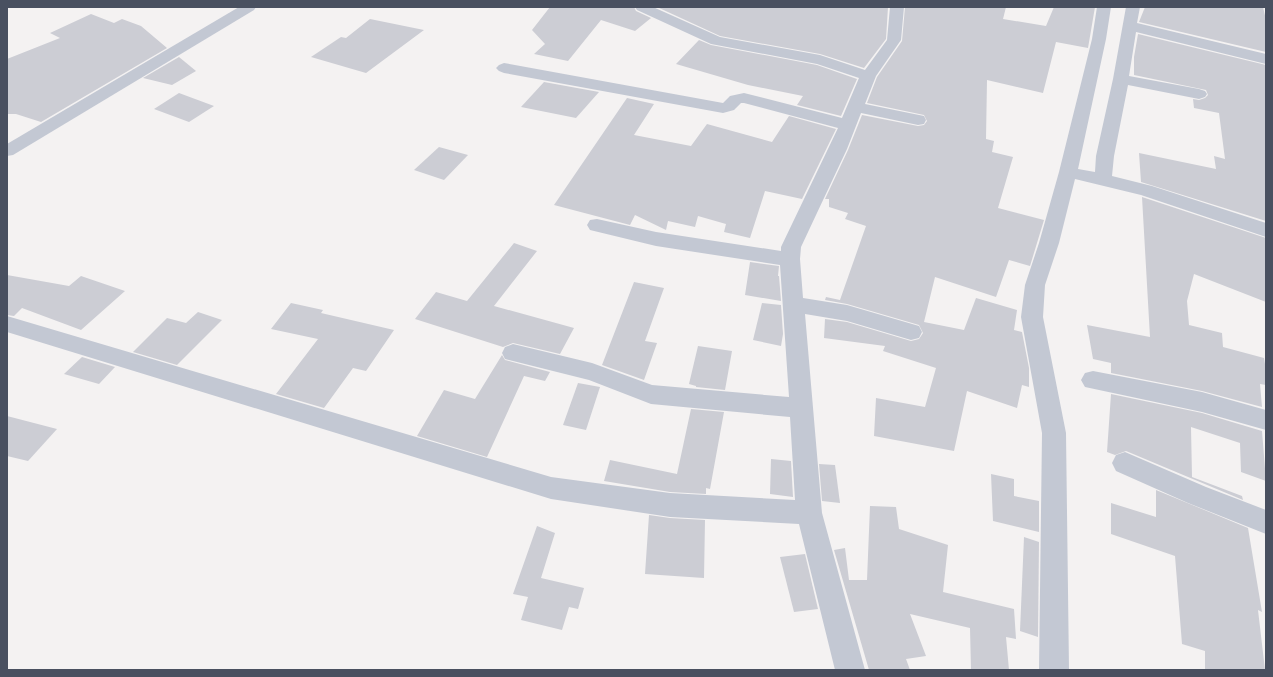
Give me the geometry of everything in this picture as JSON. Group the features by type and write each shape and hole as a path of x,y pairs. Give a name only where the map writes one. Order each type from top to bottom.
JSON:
{"street":[{"path":"7,150 250,7"},
{"path":"642,7 716,41 820,60 868,76"},
{"path":"850,670 809,513 790,259 791,247 838,149 868,76 894,40 897,7"},
{"path":"1054,670 1054,433 1032,317 1035,285 1049,243 1068,172 1099,39 1104,7"},
{"path":"1103,179 1105,156 1131,26 1133,7"},
{"path":"1131,26 1266,59"},
{"path":"504,68 723,108 728,107 736,99 744,98 852,116 918,120"},
{"path":"1121,79 1199,94"},
{"path":"1068,172 1103,179 1194,204 1266,230"},
{"path":"597,225 656,240 790,259"},
{"path":"793,304 847,313 911,332"},
{"path":"8,324 551,488 670,505 809,513"},
{"path":"513,353 592,372 651,394 800,408"},
{"path":"1093,380 1163,393 1248,414 1266,420"},
{"path":"1125,462 1197,495 1266,522"}],"building":[{"path":"550,7 634,7 636,11 651,18 635,31 601,20 568,61 534,54 545,44 532,30"},
{"path":"657,7 888,7 886,39 864,68 820,54 720,36"},
{"path":"905,7 1006,7 1003,19 1046,26 1054,7 1095,7 1088,48 1056,42 1043,93 987,80 986,139 994,141 992,152 1013,157 998,208 1044,220 1030,266 1009,260 996,297 935,277 924,322 964,330 976,298 1017,310 1014,330 1022,332 1029,368 1029,387 1022,385 1017,408 967,391 954,451 874,436 876,398 925,407 936,368 883,351 885,346 824,338 825,319 847,322 911,341 919,339 923,333 919,325 847,304 825,300 826,297 840,300 866,226 845,219 848,213 829,207 829,199 825,199 848,150 862,115 918,126 924,125 927,121 924,115 867,103 877,77 902,41"},
{"path":"1145,7 1263,7 1266,20 1266,52 1139,22"},
{"path":"91,14 114,23 122,19 141,26 167,48 41,122 16,114 7,114 7,59 60,38 50,33"},
{"path":"370,19 424,30 366,73 311,57 341,37 346,38"},
{"path":"1138,34 1266,65 1266,221 1141,182 1139,153 1216,169 1214,156 1225,159 1219,113 1194,108 1193,99 1199,100 1205,98 1208,95 1206,90 1134,75 1134,57"},
{"path":"699,40 711,45 817,65 857,79 841,116 797,105 803,96 748,85 676,64"},
{"path":"179,57 196,71 172,85 143,78"},
{"path":"544,82 599,92 576,118 521,107"},
{"path":"179,93 214,106 189,122 154,109"},
{"path":"627,98 654,104 634,135 691,146 707,124 772,142 789,116 836,129 802,199 765,191 750,238 724,232 726,224 698,216 695,227 668,221 666,230 635,215 630,225 554,205"},
{"path":"439,147 468,155 444,180 414,170"},
{"path":"1142,197 1266,238 1266,302 1194,274 1187,301 1189,325 1222,333 1223,347 1264,358 1266,385 1260,384 1262,407 1202,391 1111,373 1111,363 1093,359 1087,325 1150,337"},
{"path":"514,243 537,251 494,306 574,328 560,354 513,343 503,347 415,319 436,292 467,301"},
{"path":"750,262 779,266 778,276 781,301 745,295"},
{"path":"7,275 69,286 81,276 125,291 81,330 22,308 14,316 7,315"},
{"path":"634,282 664,288 645,341 657,343 644,380 602,365"},
{"path":"291,303 323,310 321,313 394,330 366,371 353,368 324,408 276,394 318,339 271,329"},
{"path":"762,303 781,305 783,334 781,346 753,340"},
{"path":"198,312 222,320 177,365 133,352 167,318 186,323"},
{"path":"698,346 732,351 725,390 696,387 689,384"},
{"path":"502,355 505,360 550,372 545,381 524,376 487,457 417,436 444,390 475,399"},
{"path":"82,357 115,367 99,384 64,374"},
{"path":"578,383 600,387 586,430 563,425"},
{"path":"1111,394 1202,413 1262,431 1266,481 1241,472 1240,443 1191,427 1192,477 1242,496 1243,500 1126,451 1115,455 1107,452"},
{"path":"691,409 724,412 710,489 706,488 706,494 670,492 604,481 610,460 677,474"},
{"path":"7,416 57,429 28,461 7,456"},
{"path":"771,459 791,461 793,497 770,494"},
{"path":"819,464 835,465 840,503 822,501"},
{"path":"991,474 1014,479 1014,496 1039,501 1039,532 993,521"},
{"path":"1156,490 1248,528 1262,612 1258,610 1265,670 1205,670 1205,651 1182,644 1175,556 1111,534 1111,503 1156,517"},
{"path":"870,506 896,507 899,529 948,545 943,592 1014,609 1016,639 1006,637 1009,670 971,670 970,628 910,614 926,656 906,659 910,670 869,670 834,550 845,548 849,580 867,580"},
{"path":"649,515 705,520 704,578 645,574"},
{"path":"537,526 555,533 541,578 584,588 578,609 569,607 562,630 521,620 528,597 513,594"},
{"path":"1024,537 1039,542 1038,637 1020,631"},
{"path":"805,554 818,609 794,612 780,557"}]}
